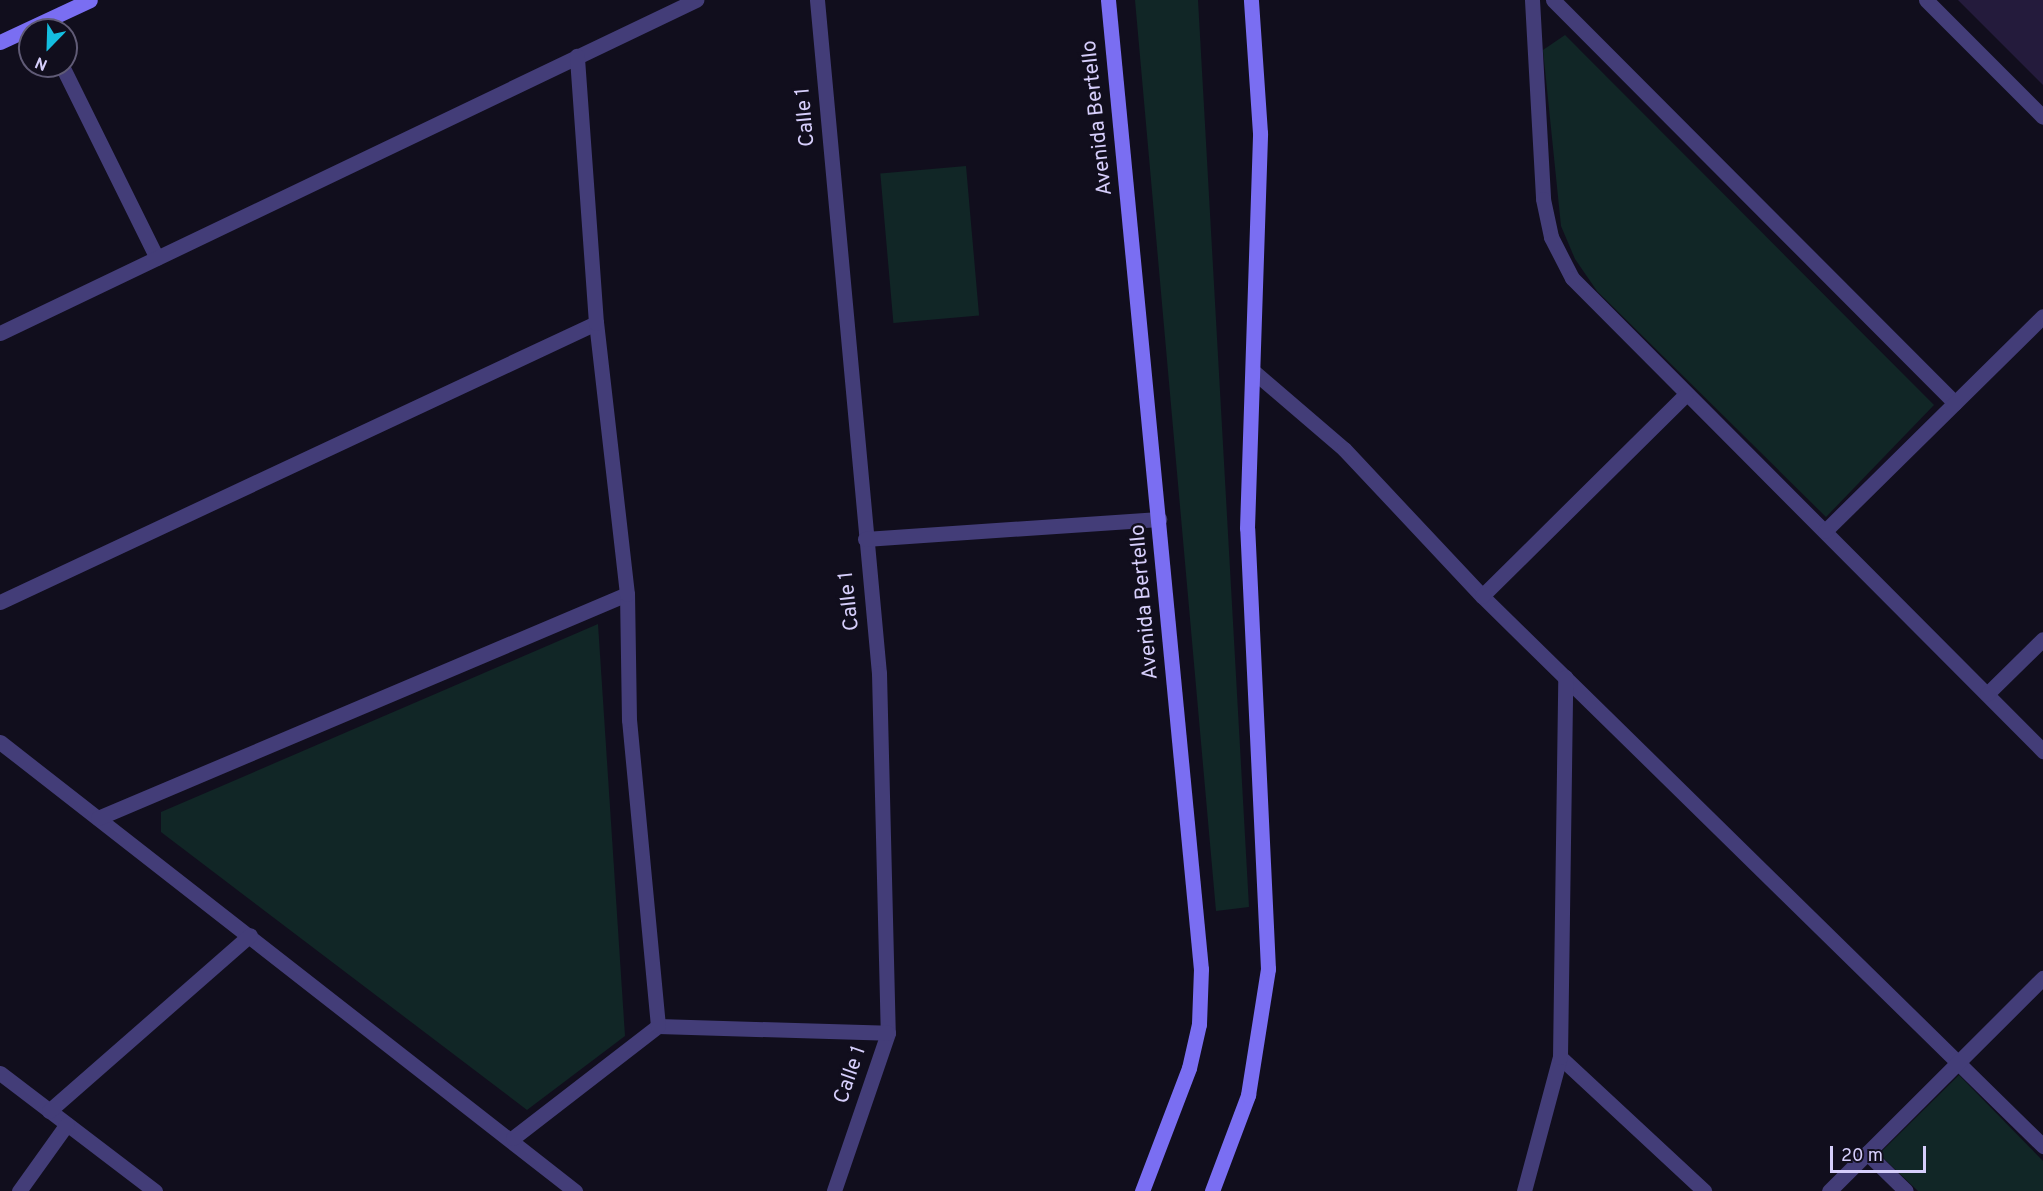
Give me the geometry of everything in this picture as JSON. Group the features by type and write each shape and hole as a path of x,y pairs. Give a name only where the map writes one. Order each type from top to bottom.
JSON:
{"main road":[{"path":"57,18 90,0"},
{"name":"Avenida Bertello","path":"1107,0 1201,969 1199,1024 1189,1068 1142,1191"},
{"path":"1212,1191 1248,1095 1263,1027 1268,969 1247,528 1260,133 1251,0"},
{"path":"0,42 18,35"}],"street":[{"path":"0,333 696,0"},
{"name":"Calle 1","path":"817,0 879,673 888,1033 834,1191"},
{"path":"1532,0 1539,156 1551,237 1572,278 1685,395 1825,531 2043,751"},
{"path":"1553,0 1956,403"},
{"path":"1926,0 2043,117"},
{"path":"577,56 597,323 627,594 629,720 658,1026"},
{"path":"68,78 157,258"},
{"path":"1825,531 2043,316"},
{"path":"0,602 597,323"},
{"path":"1253,371 1344,449 1482,596 1959,1061 2043,1146"},
{"path":"1482,596 1685,395"},
{"path":"865,539 1159,519"},
{"path":"98,818 627,594"},
{"path":"1987,694 2043,639"},
{"path":"1524,1191 1560,1057 1565,677"},
{"path":"0,742 513,1138 575,1191"},
{"path":"49,1111 250,934"},
{"path":"1829,1191 2043,978"},
{"path":"513,1138 658,1026 888,1033"},
{"path":"1560,1057 1704,1191"},
{"path":"0,1073 155,1191"},
{"path":"20,1191 67,1124"},
{"path":"1867,1153 1906,1191"}],"green space":[{"path":"1135,0 1198,0 1249,907 1216,911"},
{"path":"1565,35 1934,405 1826,517 1597,291 1575,259 1561,226 1543,50"},
{"path":"966,166 979,315 893,323 880,173"},
{"path":"598,624 625,1036 527,1110 161,832 161,812"},
{"path":"1959,1075 2043,1161 2043,1191 1918,1191 1879,1154"}],"building":[{"path":"1958,0 2043,0 2043,85"}]}
